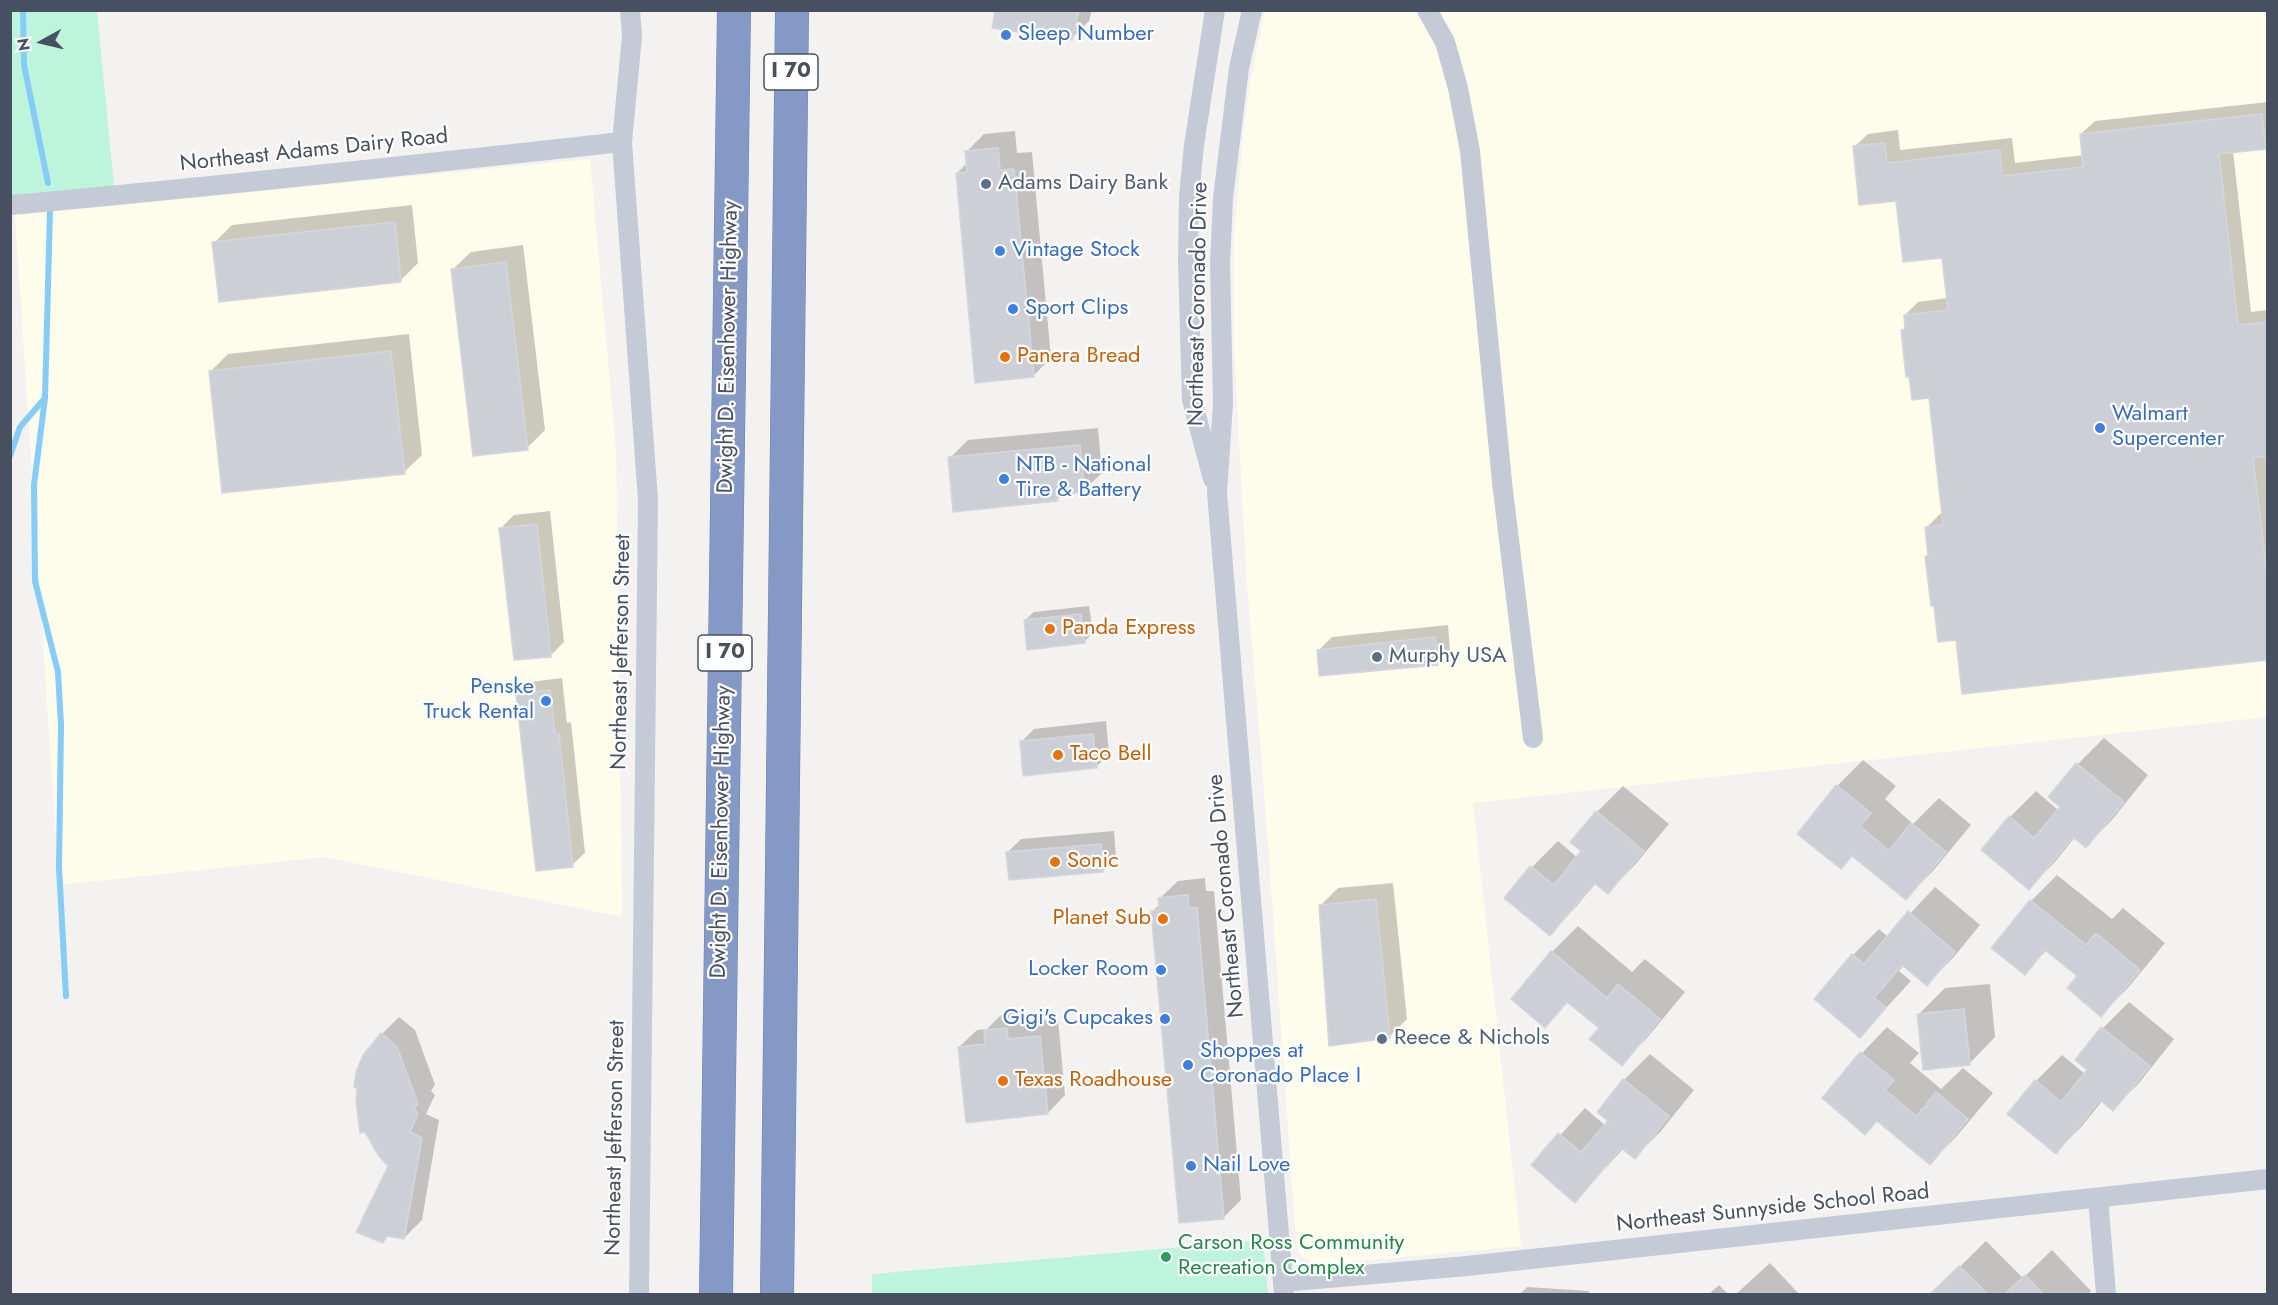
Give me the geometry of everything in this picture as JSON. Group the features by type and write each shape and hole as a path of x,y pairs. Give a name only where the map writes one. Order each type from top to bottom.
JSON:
{"highway":[{"path":"715,10 731,183"},
{"name":"Dwight D. Eisenhower Highway","path":"716,1294 734,10"},
{"name":"I 70","path":"777,1294 792,10"},
{"path":"790,133 815,10"}],"street":[{"name":"Northeast Jefferson Street","path":"630,10 632,36 622,142 648,501 639,1294"},
{"name":"Northeast Coronado Drive","path":"1215,10 1194,145 1188,262 1192,400 1217,493"},
{"name":"Northeast Coronado Drive","path":"1252,10 1239,68 1223,198 1220,262 1223,403 1217,493 1283,1288"},
{"path":"1427,10 1445,42 1458,88 1470,151 1502,482 1533,738"},
{"name":"Northeast Adams Dairy Road","path":"10,205 264,182 440,160 622,142"},
{"name":"Northeast Sunnyside School Road","path":"1283,1288 2268,1179"},
{"path":"2098,1198 2106,1294"}],"shaded area":[{"path":"1265,11 2267,11 2267,717 1473,803 1521,1246 1317,1265 1302,1257 1298,1251 1246,570 1234,347 1234,238 1243,137 1250,82"},
{"path":"590,159 616,451 622,917 324,857 59,885 15,215"}],"green space":[{"path":"11,11 97,11 115,196 11,205"},
{"name":"Carson Ross Community Recreation Complex","path":"1263,1240 1268,1294 872,1294 872,1274"}],"building":[{"path":"995,10 1079,10 1072,40 992,28"},
{"name":"Walmart Supercenter","path":"2262,114 2266,149 2219,154 2238,325 2268,322 2268,456 2253,458 2268,583 2268,660 1962,694 1956,640 1938,642 1925,556 1928,556 1925,527 1943,525 1929,398 1912,400 1909,376 1906,377 1901,330 1905,329 1904,315 1948,310 1942,258 1903,262 1896,201 1859,205 1853,146 1885,143 1887,163 2000,150 2002,176 2083,167 2080,134"},
{"path":"998,148 1000,170 1014,169 1034,377 975,383 956,173 967,172 965,151"},
{"path":"395,222 401,282 219,302 212,242"},
{"path":"506,262 528,450 473,456 451,269"},
{"path":"391,351 405,474 222,493 209,371"},
{"name":"NTB - National Tire & Battery","path":"1080,445 1085,492 1056,495 1058,501 953,512 948,457"},
{"path":"537,524 551,657 514,660 499,528"},
{"name":"Panda Express","path":"1081,614 1085,643 1027,650 1024,620"},
{"name":"Murphy USA","path":"1435,637 1438,665 1319,676 1317,650"},
{"path":"550,690 555,734 559,734 573,867 536,871 516,694"},
{"name":"Taco Bell","path":"1093,734 1097,768 1023,776 1020,741"},
{"path":"2076,763 2124,802 2086,848 2073,837 2029,890 1981,850 2009,816 2034,838 2060,807 2048,797"},
{"path":"1836,785 1871,813 1860,826 1889,851 1911,823 1946,852 1906,900 1852,856 1841,869 1797,834"},
{"path":"1596,811 1644,851 1608,894 1594,883 1550,936 1504,898 1530,866 1554,885 1581,851 1570,842"},
{"name":"Sonic","path":"1101,844 1103,872 1009,880 1006,852"},
{"name":"Shoppes at Coronado Place I","path":"1188,895 1189,908 1197,908 1224,1219 1179,1223 1151,911 1159,910 1158,898"},
{"path":"1376,899 1390,1038 1329,1046 1319,905"},
{"path":"2030,900 2086,945 2096,933 2140,970 2101,1017 2067,988 2077,976 2045,950 2025,975 1991,948"},
{"path":"1908,911 1955,952 1927,986 1902,965 1874,998 1886,1008 1860,1038 1814,999 1852,954 1864,964"},
{"path":"1551,951 1607,998 1618,984 1660,1019 1622,1066 1589,1039 1599,1028 1567,1002 1545,1028 1511,999"},
{"path":"1964,1009 1970,1065 1923,1070 1917,1014"},
{"path":"2101,1027 2150,1066 2113,1111 2100,1100 2056,1154 2007,1114 2035,1080 2061,1102 2087,1070 2075,1060"},
{"name":"Texas Roadhouse","path":"1007,1028 1008,1039 1040,1036 1048,1114 966,1123 958,1047 985,1044 984,1030"},
{"path":"381,1033 397,1047 418,1104 414,1109 418,1113 410,1132 422,1138 404,1239 387,1236 383,1243 356,1232 388,1166 378,1155 365,1132 360,1133 356,1101 357,1088 354,1087 356,1072 363,1055"},
{"path":"1860,1052 1894,1080 1885,1090 1916,1116 1925,1106 1927,1108 1927,1103 1936,1092 1968,1119 1930,1165 1877,1121 1865,1135 1822,1098"},
{"path":"1623,1079 1669,1116 1635,1159 1621,1148 1575,1203 1531,1165 1558,1133 1581,1152 1608,1121 1597,1112"},
{"path":"1959,1266 1988,1294 1930,1294"},
{"path":"2025,1275 2043,1294 2005,1294"}],"waterway":[{"path":"23,10 24,65 48,183"},
{"path":"50,211 45,398 34,485 35,581 58,672 61,725 59,867 66,996"},
{"path":"10,456 20,427 45,398"}],"place":[{"name":"Sleep Number","path":"1006,35"},
{"name":"Adams Dairy Bank","path":"986,184"},
{"name":"Vintage Stock","path":"1000,251"},
{"name":"Sport Clips","path":"1013,309"},
{"name":"Panera Bread","path":"1005,357"},
{"name":"Walmart Supercenter","path":"2100,428"},
{"name":"NTB - National Tire & Battery","path":"1004,479"},
{"name":"Panda Express","path":"1050,629"},
{"name":"Murphy USA","path":"1377,657"},
{"name":"Penske Truck Rental","path":"546,701"},
{"name":"Taco Bell","path":"1058,755"},
{"name":"Sonic","path":"1055,862"},
{"name":"Planet Sub","path":"1163,919"},
{"name":"Locker Room","path":"1161,970"},
{"name":"Gigi's Cupcakes","path":"1165,1019"},
{"name":"Reece & Nichols","path":"1382,1039"},
{"name":"Shoppes at Coronado Place I","path":"1188,1065"},
{"name":"Texas Roadhouse","path":"1003,1081"},
{"name":"Nail Love","path":"1191,1166"},
{"name":"Carson Ross Community Recreation Complex","path":"1166,1257"}]}
